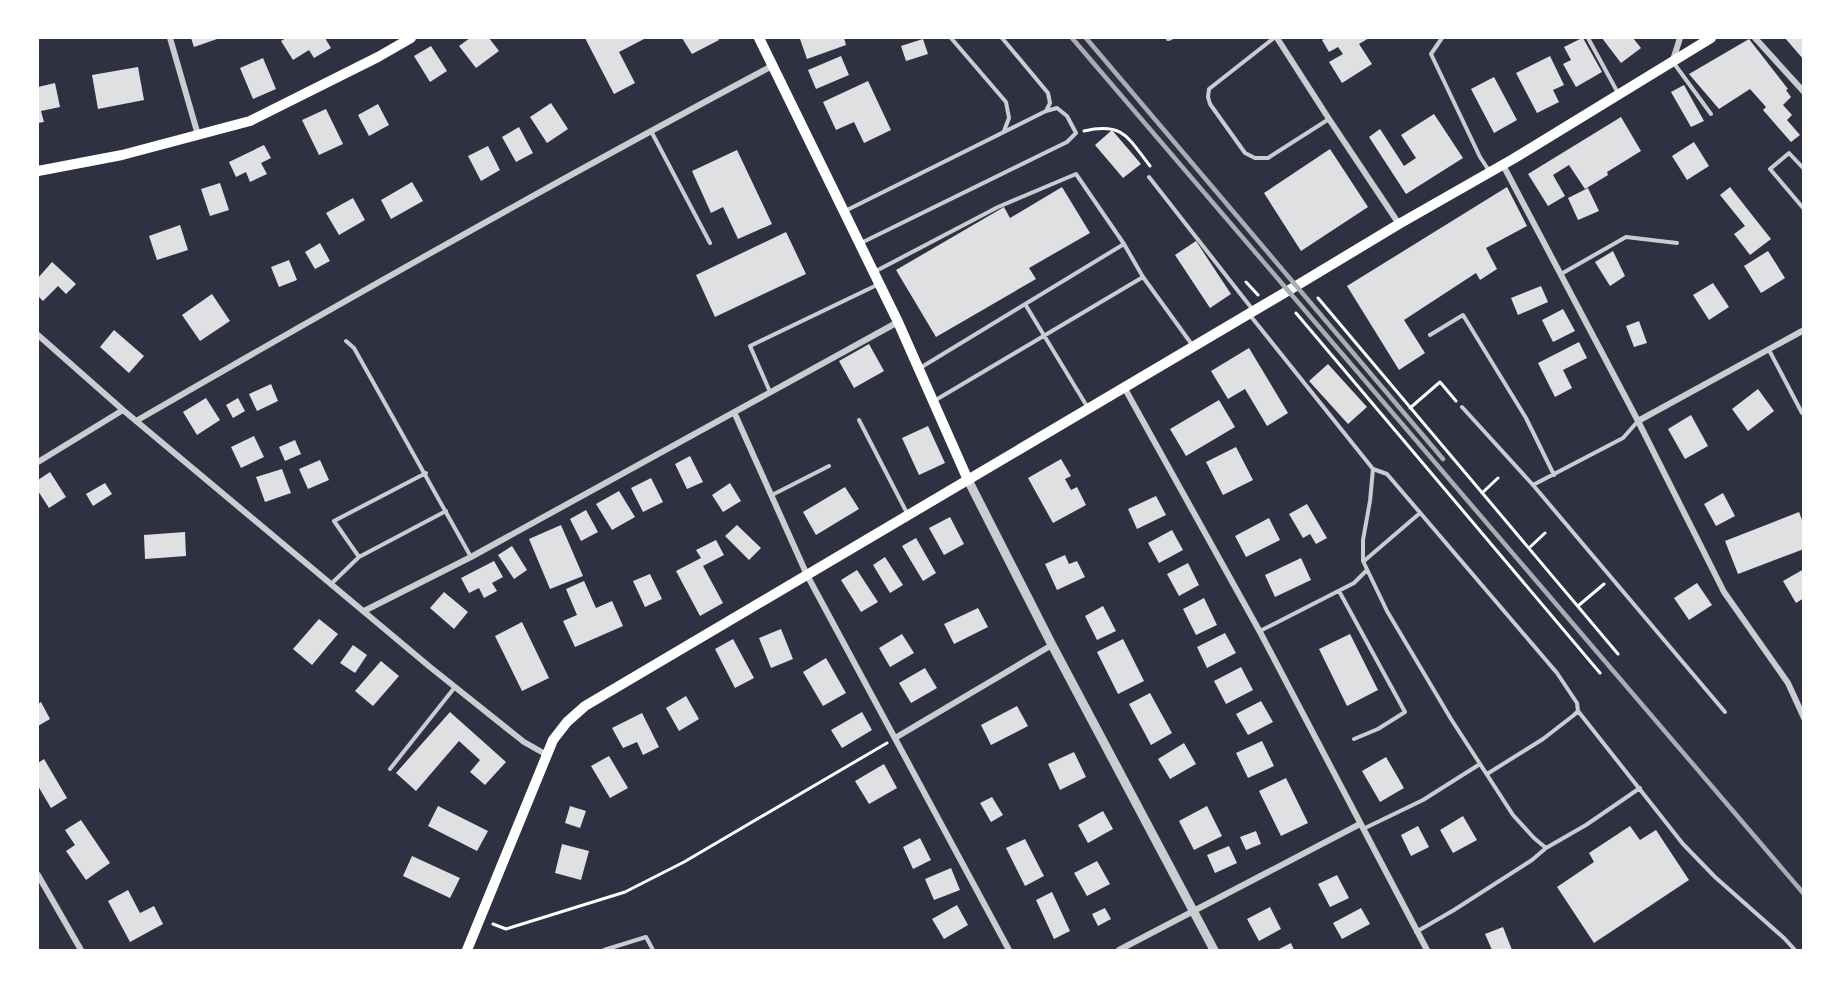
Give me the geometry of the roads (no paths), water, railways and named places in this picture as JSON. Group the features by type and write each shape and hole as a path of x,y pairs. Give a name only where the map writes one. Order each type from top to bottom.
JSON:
{"main road":[{"path":"38,171 122,155 250,121 411,38"},
{"path":"759,38 898,322 968,480"},
{"path":"467,951 547,754 567,722 585,706 1399,224 1503,165 1712,38"}],"street":[{"path":"170,38 198,135"},
{"path":"1276,38 1399,224"},
{"path":"1673,61 1680,38"},
{"path":"1755,38 1803,92"},
{"path":"136,421 651,130 772,66"},
{"path":"1503,165 1638,421 1724,592 1788,683 1803,718"},
{"path":"364,611 471,557 898,322"},
{"path":"1638,421 1803,330"},
{"path":"38,335 136,421 455,687 524,742 547,754"},
{"path":"1124,387 1260,632 1427,951"},
{"path":"38,462 123,410"},
{"path":"734,412 807,575 1009,951"},
{"path":"968,480 1052,645 1215,951"},
{"path":"895,738 1052,645"},
{"path":"1119,951 1362,826"},
{"path":"38,875 81,951"}],"lane":[{"path":"951,38 1006,102 1009,118 1004,132"},
{"path":"1002,38 1048,93 1050,103 1046,111"},
{"path":"1276,38 1209,89 1210,104 1245,153 1255,158 1268,158 1329,119"},
{"path":"1442,38 1431,54 1480,157 1490,172"},
{"path":"1588,38 1619,94"},
{"path":"1673,61 1711,114"},
{"path":"845,211 1046,111 1057,108 1067,116 1076,133 1067,142 860,243"},
{"path":"651,130 710,243"},
{"path":"1803,169 1789,153 1770,169 1803,209"},
{"path":"874,272 998,207 1076,174 1124,244 1143,277 1194,346"},
{"path":"1149,177 1373,470 1387,474 1557,673 1577,703 1578,711 1683,844 1715,877 1796,951"},
{"path":"1560,274 1626,237 1677,243"},
{"path":"919,369 1124,244"},
{"path":"934,401 1143,277"},
{"path":"770,392 750,346 879,284"},
{"path":"1025,304 1088,409"},
{"path":"1430,335 1463,315 1526,418 1554,474"},
{"path":"346,341 354,348 471,557"},
{"path":"1769,350 1802,413"},
{"path":"1462,407 1533,485 1725,712"},
{"path":"860,420 909,515"},
{"path":"1533,485 1623,438 1638,421"},
{"path":"771,495 829,466"},
{"path":"1373,470 1363,540 1364,561 1368,570 1393,620 1451,719 1513,815 1546,848"},
{"path":"359,557 334,521 426,473"},
{"path":"331,584 359,557 446,511"},
{"path":"1364,561 1420,513"},
{"path":"1260,632 1354,583 1368,570"},
{"path":"1339,591 1405,712 1378,729 1354,739"},
{"path":"390,769 455,687"},
{"path":"1487,774 1543,739 1578,711"},
{"path":"1362,826 1424,800 1480,764"},
{"path":"1416,932 1532,860 1546,848 1586,825 1640,788"},
{"path":"604,951 646,937 653,951"}],"railway":[{"path":"1072,38 1804,894"},
{"path":"1086,38 1443,459"}]}
